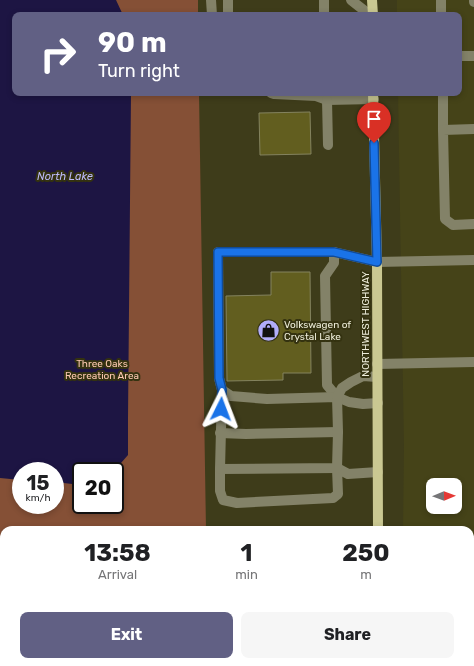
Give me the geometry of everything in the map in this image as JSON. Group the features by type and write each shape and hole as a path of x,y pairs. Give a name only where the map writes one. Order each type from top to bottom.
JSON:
{"main road":[{"path":"371,12 372,0"},
{"name":"NORTHWEST HIGHWAY","path":"374,96 377,262 378,526"}],"lane":[{"path":"211,0 212,12"},
{"path":"228,0 228,12"},
{"path":"324,0 324,12"},
{"path":"351,0 367,12"},
{"path":"441,0 441,12"},
{"path":"462,56 474,56"},
{"path":"316,96 327,100 374,96"},
{"path":"442,96 445,219 453,225 474,224"},
{"path":"327,100 328,145"},
{"path":"443,130 474,129"},
{"path":"377,377 363,376 351,382 342,388 337,397 338,494 333,498 237,503 223,500 220,491 222,390 219,378 218,252 334,252 377,262 474,260"},
{"path":"334,252 334,263 325,276 327,385 337,397"},
{"path":"377,364 474,362"},
{"path":"222,390 231,396 266,399 337,397 349,402 363,404 378,403"},
{"path":"220,432 246,434 338,432"},
{"path":"220,469 337,468 348,474 378,472"}],"shaded area":[{"path":"397,0 474,0 474,526 403,526 404,447 398,96 462,96 462,12 397,12"}],"green space":[{"name":"Three Oaks Recreation Area","path":"0,0 198,0 198,12 12,12 12,96 199,96 206,526 0,526"}],"water":[{"name":"North Lake","path":"0,0 116,0 122,12 12,12 12,96 131,96 128,455 122,462 72,462 72,484 64,483 64,462 12,462 12,479 0,478"}],"building":[{"path":"310,112 311,154 260,155 259,113"},
{"path":"271,272 310,272 311,373 283,373 283,380 227,381 226,296 271,295"}],"place":[{"name":"Volkswagen of Crystal Lake","path":"269,330"}],"route":[{"path":"221,409 222,390 219,378 218,252 334,252 377,262 374,143"}]}
